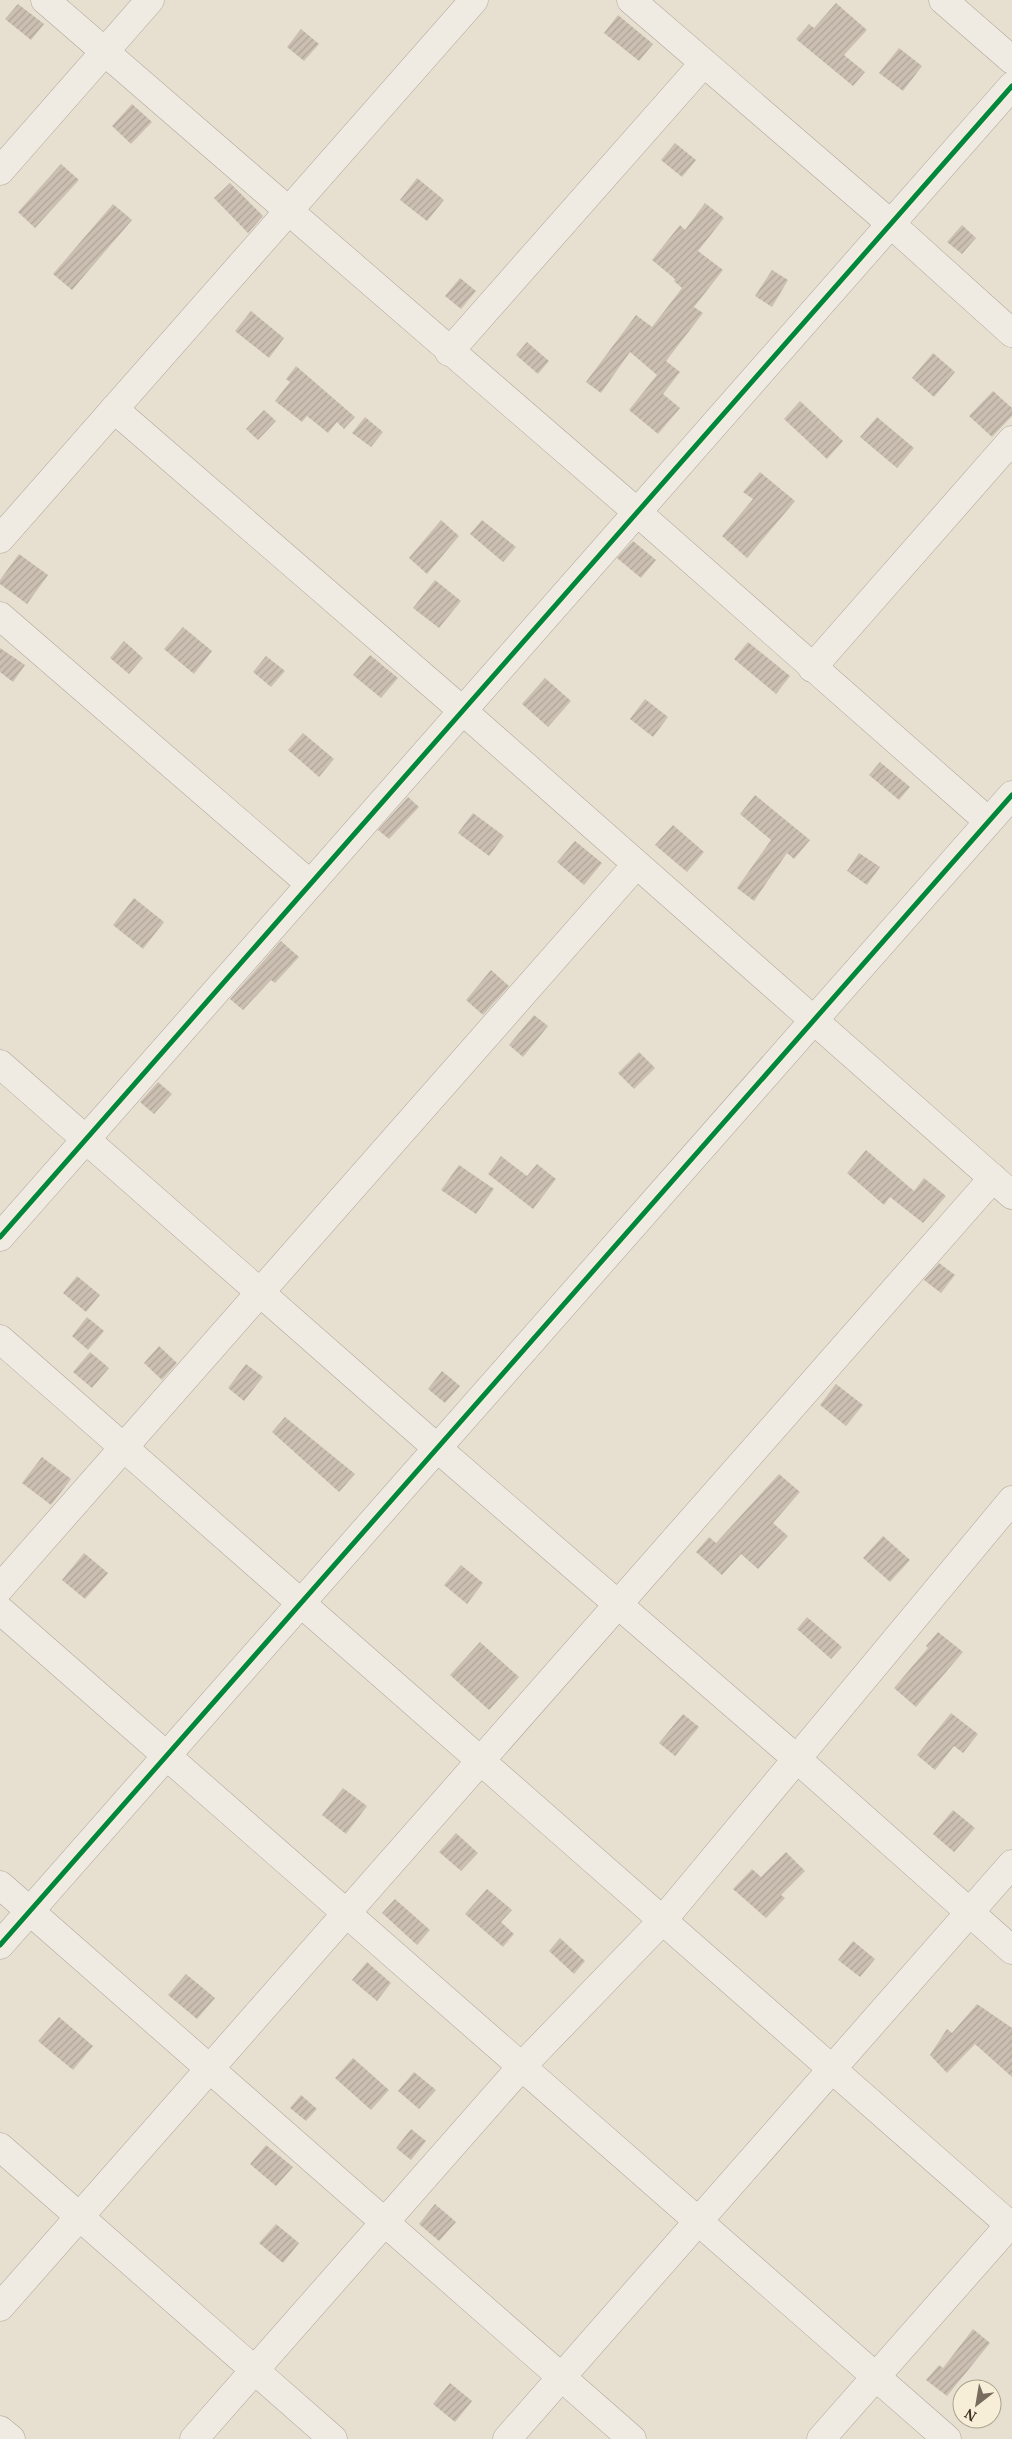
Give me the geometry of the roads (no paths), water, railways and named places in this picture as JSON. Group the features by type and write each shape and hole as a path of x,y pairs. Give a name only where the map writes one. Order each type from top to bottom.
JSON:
{"street":[{"path":"45,0 637,512 988,821"},
{"path":"0,171 150,0"},
{"path":"0,539 474,0"},
{"path":"631,0 891,224 1012,332"},
{"path":"943,0 1012,60"},
{"path":"450,352 703,64"},
{"path":"0,1237 1012,86"},
{"path":"0,2307 618,1604 1002,1186 463,711 114,409"},
{"path":"812,668 1012,440"},
{"path":"0,616 310,884"},
{"path":"0,1945 1012,794"},
{"path":"0,1588 636,865"},
{"path":"0,1064 87,1138 437,1448 797,1759 1012,1950"},
{"path":"0,1339 122,1449 481,1760 662,1921 1011,2225 821,2439"},
{"path":"194,2439 522,2066 662,1921 1012,1500"},
{"path":"0,1610 947,2439"},
{"path":"507,2439 1012,1864"},
{"path":"0,1885 632,2439"},
{"path":"0,2147 333,2439"},
{"path":"0,2430 11,2439"}]}
